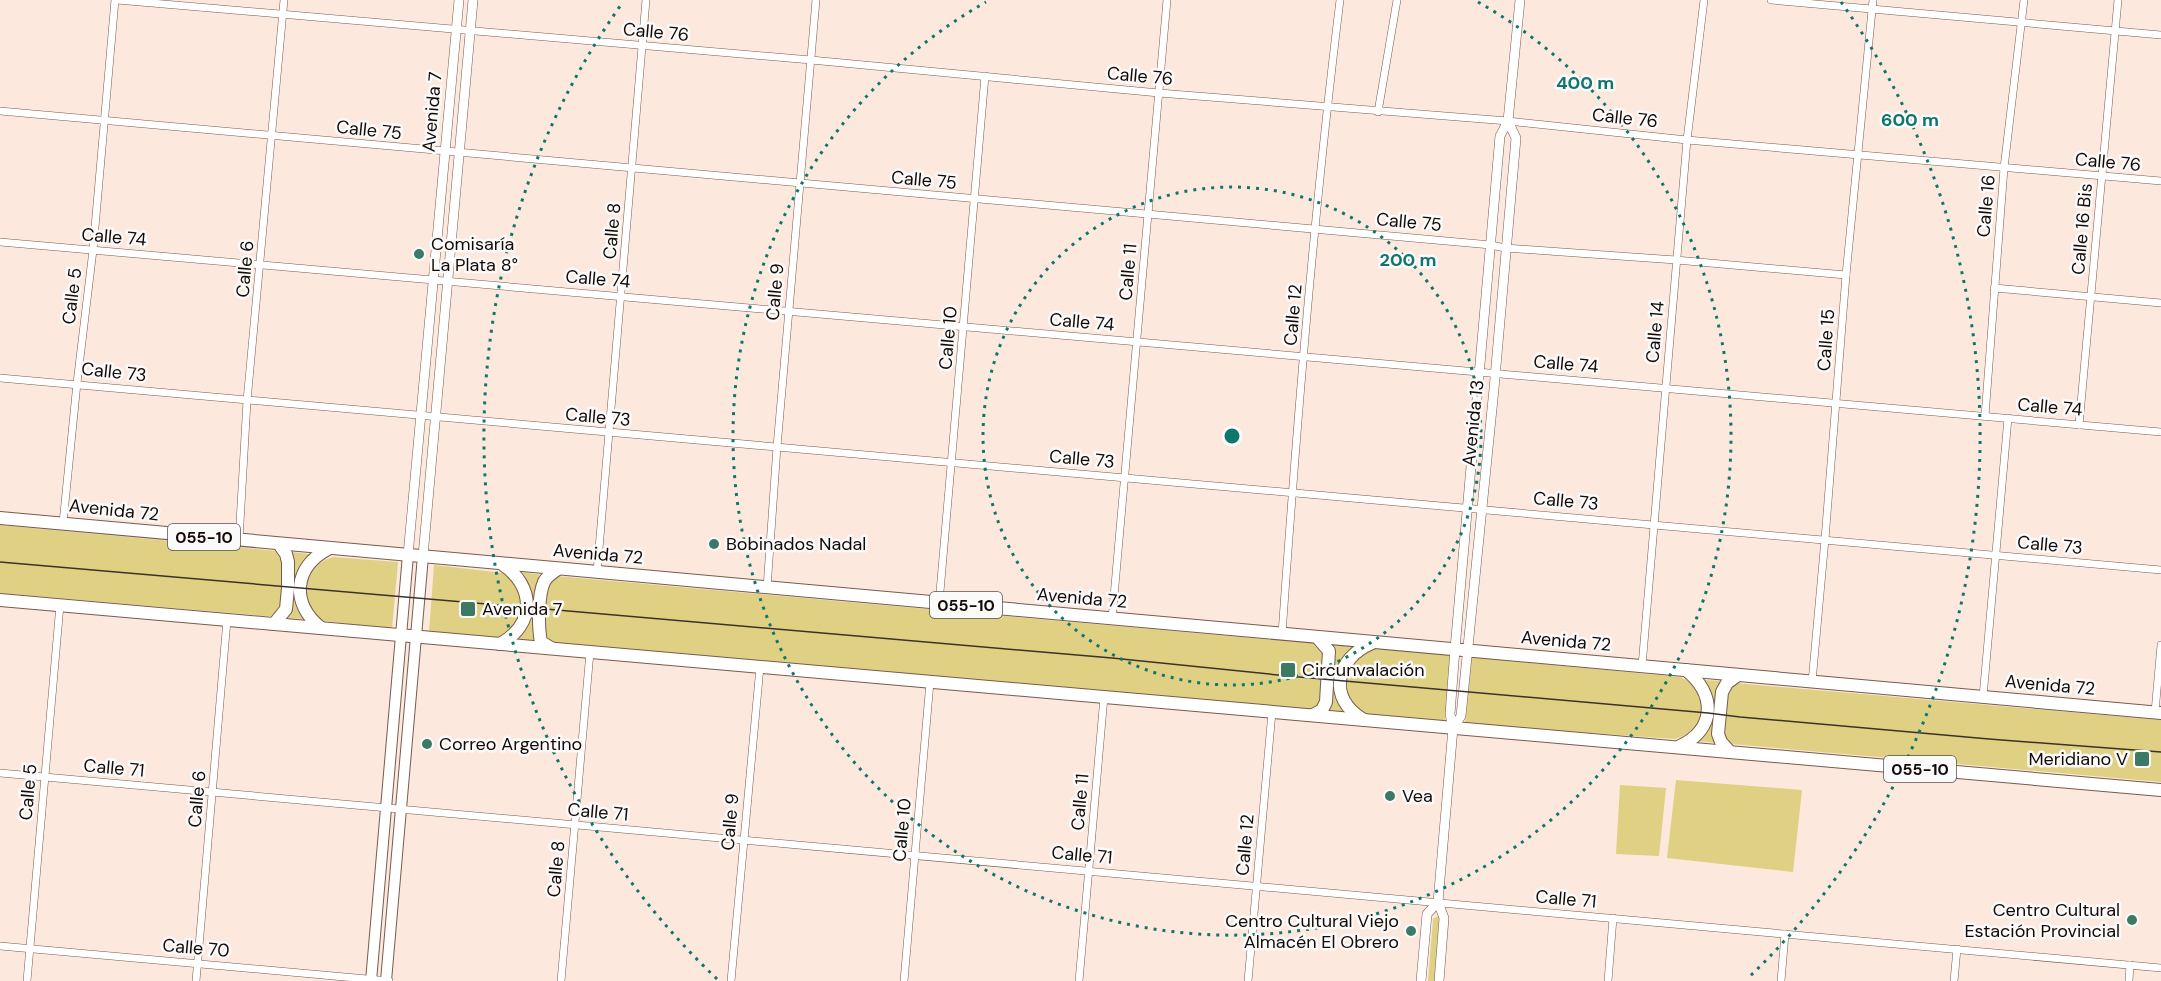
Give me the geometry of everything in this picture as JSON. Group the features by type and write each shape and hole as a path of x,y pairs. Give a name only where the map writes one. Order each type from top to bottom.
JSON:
{"highway":[{"name":"Avenida 72","path":"0,518 2158,713"},
{"path":"274,624 286,609 288,588 288,562 279,544"},
{"path":"321,628 305,611 299,588 308,564 328,549"},
{"path":"500,644 517,631 524,620 527,608 526,594 521,582 502,564"},
{"path":"552,649 542,642 538,631 543,584 548,576 558,569"},
{"name":"055-10","path":"0,600 2161,790"},
{"path":"1313,716 1322,710 1326,702 1329,651 1317,637"},
{"path":"1364,720 1349,710 1344,702 1340,680 1347,660 1354,652 1374,642"},
{"path":"1679,747 1699,733 1708,713 1704,689 1686,670"},
{"path":"1730,752 1721,742 1718,734 1720,703 1727,683 1738,675"}],"main road":[{"name":"Avenida 7","path":"371,980 459,0"},
{"name":"Avenida 7","path":"387,981 473,0"},
{"name":"Avenida 13","path":"1439,981 1444,918 1438,902 1453,728 1461,716 1461,650 1467,507 1500,136 1508,121 1520,0"},
{"name":"Avenida 13","path":"1461,650 1495,373 1516,138 1508,121"},
{"name":"Avenida 13","path":"1421,981 1427,914 1438,902"}],"street":[{"name":"Calle 76","path":"116,0 811,60 1327,108 1508,121 1687,140 2161,182"},
{"name":"Calle 5","path":"63,523 93,250 116,0"},
{"name":"Calle 6","path":"239,540 248,401 284,0"},
{"name":"Calle 8","path":"597,572 646,0"},
{"name":"Calle 9","path":"767,588 816,0"},
{"name":"Calle 11","path":"1112,619 1167,0"},
{"name":"Calle 12","path":"1282,634 1292,492 1316,228 1340,0"},
{"path":"1378,112 1397,0"},
{"name":"Calle 14","path":"1642,666 1687,140 1704,0"},
{"path":"1771,0 2161,35"},
{"name":"Calle 15","path":"1812,682 1846,275 1873,0"},
{"name":"Calle 16","path":"1985,416 2004,168 2024,0"},
{"name":"Calle 16 Bis","path":"2079,424 2118,0"},
{"name":"Calle 10","path":"939,603 986,76"},
{"name":"Calle 75","path":"0,111 975,200 1316,228 1491,244 1505,248 1846,275"},
{"name":"Calle 74","path":"0,242 2161,432"},
{"path":"1994,288 2161,303"},
{"name":"Calle 73","path":"0,378 77,383 248,401 2161,570"},
{"path":"1983,697 2008,418"},
{"name":"Calle 5","path":"27,981 60,605"},
{"name":"Calle 6","path":"196,981 227,620"},
{"path":"2158,713 2161,645"},
{"name":"Calle 8","path":"561,981 590,652"},
{"name":"Calle 9","path":"731,981 760,667"},
{"name":"Calle 10","path":"904,981 930,682"},
{"name":"Calle 11","path":"1079,981 1104,697"},
{"name":"Calle 12","path":"1248,981 1272,712"},
{"name":"Calle 71","path":"0,773 2161,968"},
{"path":"1608,981 1613,918"},
{"path":"1781,981 1785,934"},
{"name":"Calle 70","path":"0,946 387,981"},
{"path":"1954,981 1957,949"},
{"path":"2129,981 2130,965"}],"shaded area":[{"path":"0,525 277,551 283,555 282,607 272,616 264,616 0,593"},
{"path":"291,552 309,554 299,569 293,585 295,602 304,619 283,618"},
{"path":"333,557 398,562 392,629 324,621 314,614 305,596 305,581 312,569"},
{"path":"434,565 504,573 519,593 521,609 517,623 508,632 484,639 429,632"},
{"path":"520,572 543,575 537,642 516,641 526,625 530,607 528,590"},
{"path":"556,576 1319,644 1325,651 1322,704 1317,710 549,644 542,635 546,584"},
{"path":"1329,645 1354,647 1340,662 1334,678 1335,695 1344,713 1325,713"},
{"path":"1373,649 1450,655 1445,723 1366,715 1353,705 1345,689 1346,672 1355,658"},
{"path":"1470,657 1680,677 1699,691 1704,709 1695,727 1687,734 1675,739 1465,724"},
{"path":"1703,680 1723,681 1717,743 1697,741 1708,727 1713,712 1711,696"},
{"path":"1735,683 2161,720 2161,782 1731,744 1723,737 1726,691"},
{"path":"1676,780 1802,790 1793,872 1667,858"},
{"path":"1620,785 1666,788 1659,856 1616,854"},
{"path":"1438,916 1440,922 1435,981 1428,981 1433,919"}],"tram line":[{"path":"0,562 1112,658 1989,739 2161,752"}],"place":[{"name":"Comisaría La Plata 8°","path":"419,254"},
{"name":"Bobinados Nadal","path":"714,544"},
{"name":"Avenida 7","path":"468,609"},
{"name":"Circunvalación","path":"1288,670"},
{"name":"Correo Argentino","path":"427,744"},
{"name":"Meridiano V","path":"2142,759"},
{"name":"Vea","path":"1390,796"},
{"name":"Centro Cultural Estación Provincial","path":"2132,920"},
{"name":"Centro Cultural Viejo Almacén El Obrero","path":"1411,931"}]}
